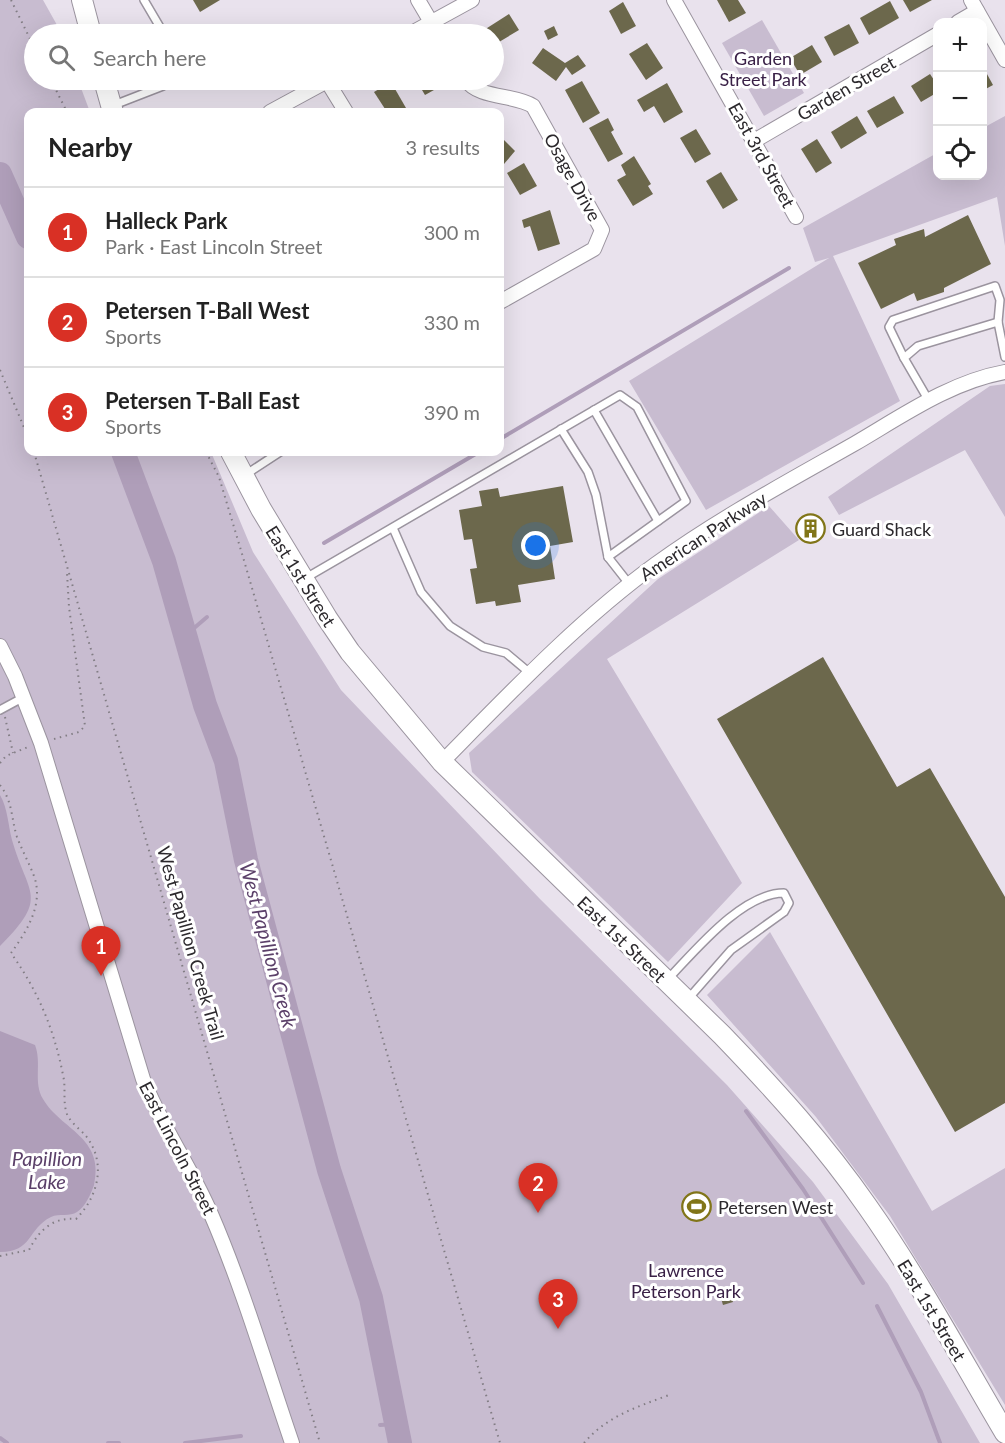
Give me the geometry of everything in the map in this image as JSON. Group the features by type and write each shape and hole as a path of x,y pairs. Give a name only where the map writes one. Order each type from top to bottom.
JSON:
{"main road":[{"path":"82,0 88,24"},
{"path":"107,90 112,108"},
{"name":"East 1st Street","path":"233,456 302,580 350,652 442,762 760,1074 867,1204 1005,1432"}],"street":[{"path":"418,0 431,24"},
{"path":"441,24 472,0"},
{"name":"East 3rd Street","path":"674,0 796,217"},
{"path":"962,18 974,6 1005,60"},
{"name":"Garden Street","path":"754,141 933,37"},
{"path":"277,108 310,90"},
{"path":"334,90 344,108"},
{"name":"Osage Drive","path":"477,90 522,99 533,106 602,230 594,249 504,300"},
{"name":"American Parkway","path":"442,762 531,674 655,564 748,504 929,401 978,377 1005,372"},
{"name":"East Lincoln Street","path":"0,646 42,743 143,1079 162,1122 198,1186 218,1231 292,1443"}],"lane":[{"path":"144,0 158,24"},
{"path":"114,108 155,90"},
{"path":"929,401 889,327 893,320 995,286 999,300 998,322 1005,357"},
{"path":"904,358 918,346 998,322"},
{"path":"302,580 620,395 637,407 686,501 608,557"},
{"path":"594,410 658,521"},
{"path":"561,429 588,472 596,495 608,557 630,585"},
{"path":"243,477 274,456"},
{"path":"393,528 421,592 450,626 483,647 506,653 531,674"},
{"path":"2,713 24,697"},
{"path":"666,981 724,920 772,893 784,893 789,903 784,912 740,942 723,958 686,1002"}],"path":[{"path":"11,0 24,27"},
{"path":"56,90 65,108"},
{"path":"0,370 24,427"},
{"name":"West Papillion Creek Trail","path":"35,456 320,1443"},
{"path":"208,456 219,477 243,557 500,1443"},
{"path":"0,762 13,753 79,732 85,726 69,607 67,567"},
{"path":"2,713 13,753"},
{"path":"0,785 10,802 17,836 35,878 37,896 32,920 11,953 30,980 44,1008 56,1040 64,1078 66,1114 87,1138 96,1157 99,1176 95,1192 76,1220 64,1218 49,1224 37,1234 29,1250 0,1256"},
{"path":"584,1443 600,1426 623,1412 669,1395"}],"green space":[{"name":"Lawrence Peterson Park","path":"0,0 43,0 56,24 24,24 24,90 82,90 88,108 24,108 24,456 213,456 253,552 341,690 540,899 727,1085 813,1182 888,1284 980,1443 0,1443"},
{"name":"Garden Street Park","path":"762,20 804,93 764,116 722,43"},
{"path":"1005,116 1005,246 997,197 833,256 900,401 706,510 629,381 829,258 815,262 803,228 933,155 933,180 987,180 987,126"},
{"path":"1005,384 1005,517 965,450 839,515 828,497 990,386"},
{"path":"769,506 799,540 607,659 742,883 668,962 472,772 469,753 658,579"},
{"path":"770,932 932,1211 1005,1168 1005,1405 890,1216 816,1117 707,995"}],"water":[{"path":"0,795 12,840 31,895 25,916 0,946"},
{"name":"Papillion Lake","path":"0,1031 35,1045 40,1093 51,1110 87,1145 96,1169 93,1189 80,1210 51,1217 43,1222 19,1248 0,1252"}],"building":[{"path":"193,0 220,0 200,12"},
{"path":"717,0 738,0 746,13 729,22"},
{"path":"903,0 932,0 910,12"},
{"path":"890,1 899,18 869,35 860,18"},
{"path":"623,2 636,26 621,34 609,11"},
{"path":"509,14 519,30 504,39 504,24 493,24"},
{"path":"849,24 859,43 834,56 824,37"},
{"path":"554,26 558,35 548,40 544,31"},
{"path":"647,43 663,68 646,80 629,54"},
{"path":"812,45 822,62 800,75 790,58"},
{"path":"543,48 565,63 578,55 586,66 572,75 566,67 556,81 532,63"},
{"path":"930,74 933,78 933,95 921,102 911,86"},
{"path":"987,74 993,85 987,88"},
{"path":"582,81 600,113 583,123 565,90"},
{"path":"667,83 683,112 664,123 654,106 644,112 637,100"},
{"path":"396,90 406,108 384,108 374,92"},
{"path":"422,90 434,90 425,95"},
{"path":"894,96 904,113 877,128 867,111"},
{"path":"857,116 867,133 841,149 831,132"},
{"path":"608,118 614,130 611,132 623,154 608,162 589,128"},
{"path":"696,129 711,154 695,163 680,138"},
{"path":"817,139 832,163 816,173 801,149"},
{"path":"504,140 515,151 504,164"},
{"path":"634,156 651,184 648,186 653,194 633,206 617,180 626,175 621,165"},
{"path":"524,163 537,186 520,195 507,173"},
{"path":"721,172 738,200 723,209 706,181"},
{"path":"550,210 560,244 538,251 530,226 524,228 522,220"},
{"path":"968,215 991,264 944,288 944,292 917,301 914,293 881,309 858,263 896,245 894,239 924,229 925,237"},
{"path":"563,486 573,542 550,546 555,579 518,585 521,602 496,606 495,601 476,604 470,569 477,568 472,539 464,540 459,510 482,506 479,491 498,488 500,497"},
{"path":"823,657 897,787 930,768 1005,897 1005,1103 955,1132 717,719"},
{"path":"730,1292 733,1302 723,1305 720,1295"}],"waterway":[{"name":"West Papillion Creek","path":"0,174 24,228"},
{"path":"504,437 789,268"},
{"name":"West Papillion Creek","path":"125,456 164,561 205,705 226,761 246,860 329,1170 371,1298 400,1443"},
{"path":"324,543 472,456"},
{"path":"186,635 207,617"},
{"path":"746,1111 803,1189 863,1283"},
{"path":"877,1306 921,1392 940,1443"},
{"path":"380,1425 396,1424"},
{"path":"185,1443 241,1436"},
{"path":"0,1438 7,1443"},
{"path":"108,1443 119,1443"}],"place":[{"name":"Guard Shack","path":"811,529"},
{"name":"Halleck Park","path":"101,976"},
{"name":"Petersen West","path":"697,1207"},
{"name":"Petersen T-Ball West","path":"538,1213"},
{"name":"Petersen T-Ball East","path":"558,1329"}]}
